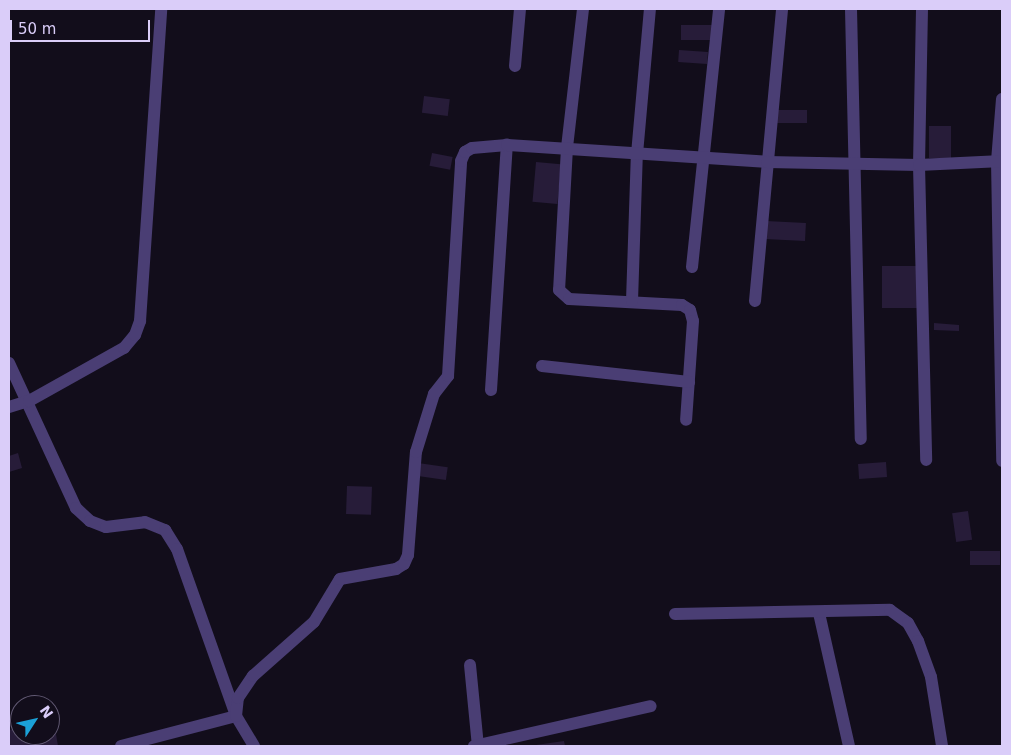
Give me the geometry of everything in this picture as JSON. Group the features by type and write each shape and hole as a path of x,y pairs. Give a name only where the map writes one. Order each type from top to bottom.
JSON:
{"street":[{"path":"9,407 29,401 124,348 135,335 140,321 161,9"},
{"path":"515,66 520,9"},
{"path":"583,9 567,148 559,290 569,299 682,305 690,310 693,321 686,420"},
{"path":"632,301 637,154 650,9"},
{"path":"692,267 719,9"},
{"path":"755,301 782,9"},
{"path":"852,9 861,439"},
{"path":"922,9 919,165 926,460"},
{"path":"1002,99 999,161 1002,461"},
{"path":"236,716 238,698 253,676 314,622 340,579 396,569 406,560 416,452 434,394 448,376 461,161 472,148 507,145 567,148 703,160 767,162 855,161 919,165 999,161"},
{"path":"491,390 507,145"},
{"path":"9,363 29,401 76,508 90,521 106,527 145,522 165,530 177,549 236,716 254,746"},
{"path":"542,366 689,382"},
{"path":"675,614 819,613 890,610 908,623 918,641 930,677 942,746"},
{"path":"819,613 850,746"},
{"path":"470,665 476,746 651,706"},
{"path":"121,746 236,716"}],"building":[{"path":"681,25 712,25 712,40 681,40"},
{"path":"679,50 708,52 707,64 678,62"},
{"path":"424,96 450,99 448,116 422,113"},
{"path":"776,110 807,110 807,123 776,123"},
{"path":"929,126 951,126 951,158 929,158"},
{"path":"432,153 453,157 450,170 430,166"},
{"path":"536,162 561,164 557,204 533,202"},
{"path":"766,221 806,223 805,241 765,239"},
{"path":"882,266 918,266 918,308 882,308"},
{"path":"934,323 959,325 959,331 934,330"},
{"path":"18,453 22,468 9,472 9,456"},
{"path":"886,462 887,477 859,479 858,464"},
{"path":"418,463 448,467 446,480 416,476"},
{"path":"347,486 372,487 371,515 346,514"},
{"path":"968,511 972,540 956,542 952,513"},
{"path":"970,551 1000,551 1000,565 970,565"},
{"path":"9,730 10,745 58,746 9,746"},
{"path":"564,741 565,746 536,745"}]}
